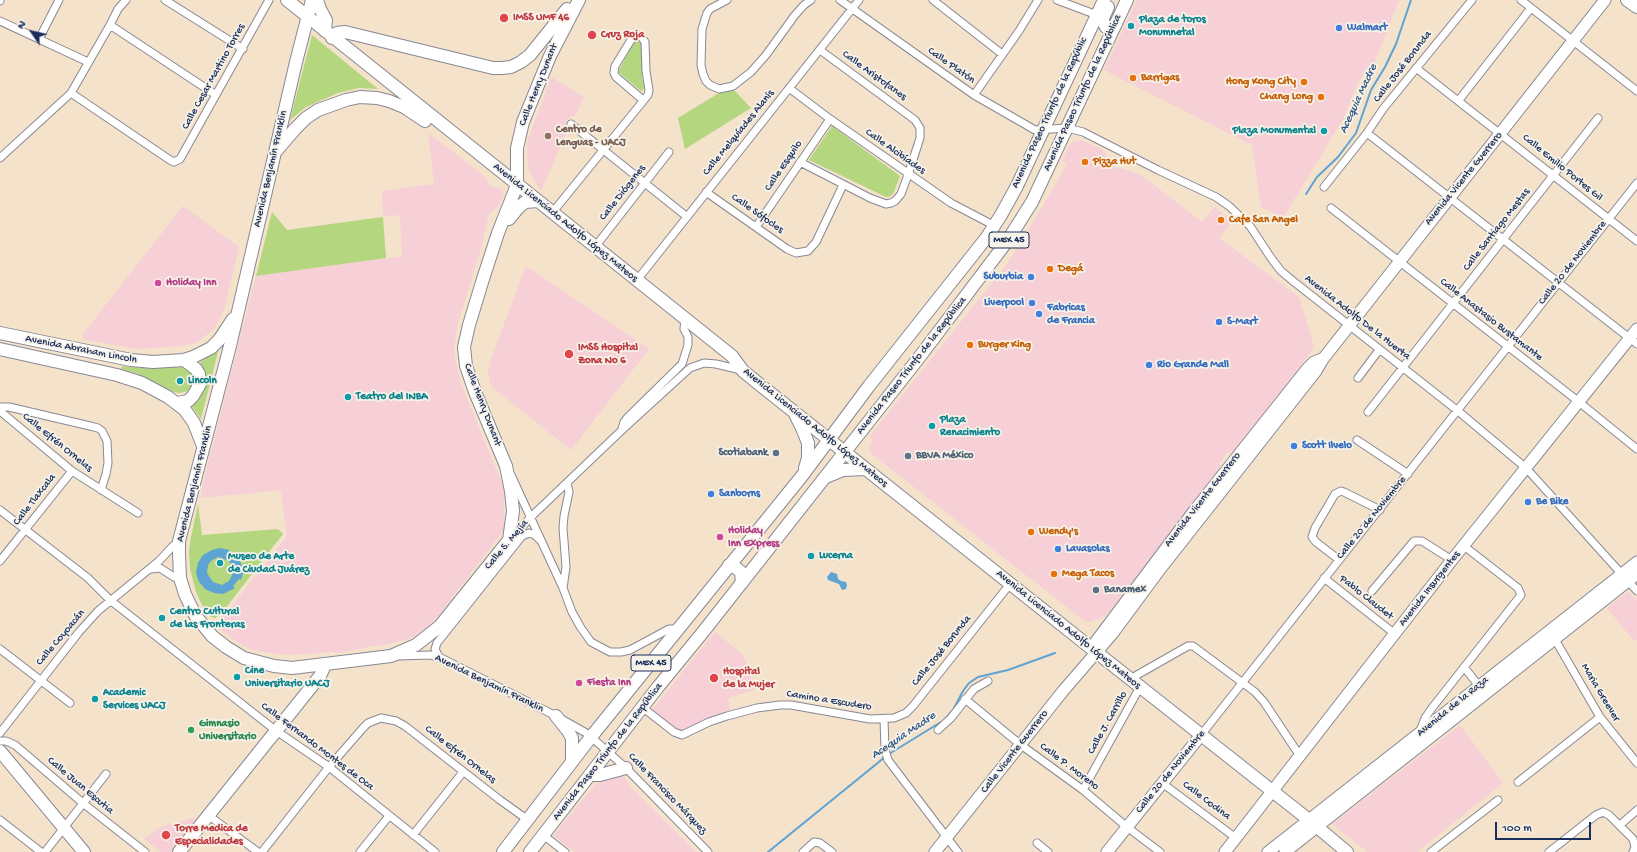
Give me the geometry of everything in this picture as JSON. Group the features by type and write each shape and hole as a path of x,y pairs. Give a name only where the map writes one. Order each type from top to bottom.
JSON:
{"main road":[{"name":"Avenida Licenciado Adolfo López Mateos","path":"287,0 732,356 744,371 829,440 1273,791 1347,852"},
{"name":"Avenida Benjamín Franklin","path":"312,0 237,312 179,541 180,578 185,594 195,615 212,636 233,652 244,658 274,666 292,668 391,656"},
{"path":"317,0 326,20 329,34 345,32 493,68 511,67 530,55 570,5 579,1"},
{"name":"Avenida Paseo Triunfo de la Repúblic","path":"995,226 1008,203 1104,0"},
{"path":"1111,0 1103,21 1106,27 1112,31"},
{"name":"Avenida Paseo Triunfo de la República","path":"530,852 642,707 826,477 1008,240 1022,219 1067,128 1127,0"},
{"path":"1627,0 1637,7"},
{"name":"Calle Henry Dunant","path":"506,466 475,392 466,366 464,347 468,325 499,230 518,185 517,148 523,122 550,56 579,1"},
{"path":"275,152 295,128 306,118 331,105 360,97 389,101 409,110 430,124 505,185 508,191 508,200 499,230"},
{"path":"499,230 521,205 529,201 538,201"},
{"path":"1008,203 1013,218 1022,219"},
{"path":"995,226 1004,231 1008,240"},
{"name":"Avenida Paseo Triunfo de la República","path":"503,852 591,737 802,476 869,386 960,273 995,226"},
{"name":"Avenida Abraham Lincoln","path":"0,333 131,360 153,362 184,360 202,353 219,340 237,312"},
{"name":"Avenida Abraham Lincoln","path":"0,349 125,377 154,389 178,403 190,416 203,446"},
{"path":"178,403 188,401 193,396 200,384 200,379 196,370 184,360"},
{"path":"792,410 808,443 808,458 802,476"},
{"path":"506,466 513,511 509,540"},
{"path":"826,477 843,470 866,469"},
{"path":"757,532 760,544 770,548"},
{"name":"Calle S. Mejía","path":"391,656 421,642 440,626 509,540"},
{"path":"729,565 741,572 742,583"},
{"path":"179,852 275,730 320,676 325,664"},
{"path":"556,716 572,738 572,762"},
{"path":"0,751 84,852"},
{"path":"590,775 600,775 626,768"}],"street":[{"path":"40,39 59,0"},
{"path":"0,158 71,93 118,9 126,0"},
{"path":"165,0 243,49"},
{"name":"Calle Cesar Martino Torres","path":"71,93 174,162 180,159 243,49 269,0"},
{"path":"727,0 710,9 707,13 702,29 703,74 706,81 710,85 719,89 733,86 751,72 766,55 795,15 811,0"},
{"name":"Calle Platón","path":"840,0 974,95 1035,130 1043,130"},
{"name":"Calle Melquíades Alanís","path":"637,280 686,216 859,0"},
{"path":"933,0 1002,54"},
{"path":"974,95 1019,32 1038,0"},
{"path":"1057,0 1097,14"},
{"name":"Calle José Borunda","path":"1324,187 1367,133 1383,109 1472,0"},
{"path":"1521,0 1637,91"},
{"name":"Avenida Vicente Guerrero","path":"1094,651 1194,511 1307,369 1314,362 1323,359 1605,0"},
{"path":"1459,100 1531,8"},
{"path":"0,21 88,62"},
{"path":"110,25 216,95"},
{"path":"552,213 643,100 649,90 646,72 645,42 641,36 638,35 631,40 615,66 614,73 616,77 643,100"},
{"name":"Calle Aristofanes","path":"820,50 915,120 920,128 920,138 908,175"},
{"name":"Calle Emilio Portes Gil","path":"1416,68 1459,100 1637,241"},
{"name":"Calle Alcibíades","path":"789,88 908,175 956,207 995,226"},
{"name":"Calle Santiago Mestas","path":"1368,412 1598,118"},
{"name":"Calle Esquilo","path":"756,227 830,119"},
{"path":"571,124 686,216"},
{"name":"Avenida Adolfo De la Huerta","path":"1043,130 1052,128 1067,128 1083,132 1222,201 1250,226 1281,271 1458,411 1526,468 1637,591"},
{"path":"1367,133 1633,341"},
{"name":"Calle Diógenes","path":"595,247 669,152"},
{"path":"800,162 843,185 886,204 895,201 898,198 908,175"},
{"name":"Calle 20 de Noviembre","path":"1107,852 1201,735 1338,559 1380,510 1507,346 1637,183"},
{"name":"Calle Sófocles","path":"706,192 787,249 796,253 808,251 816,242 843,185"},
{"name":"Calle Anastasio Bustamante","path":"1331,208 1637,449"},
{"name":"Calle S. Mejía","path":"622,430 624,422 627,418 682,364 688,345 688,337 684,329 685,318"},
{"name":"Avenida Insurgentes","path":"1224,852 1302,755 1452,560 1578,402 1633,341 1637,329"},
{"path":"1358,378 1379,350"},
{"name":"Calle S. Mejía","path":"509,540 622,430 690,368 704,363 716,364 744,371"},
{"name":"Calle Efrén Ornelas","path":"0,407 10,407 98,428 102,431 107,440 108,463 101,490"},
{"name":"Calle Efrén Ornelas","path":"0,411 72,471 138,513"},
{"path":"1357,440 1408,474"},
{"name":"Calle Henry Dunant","path":"506,466 514,479 563,588 572,612 583,632 591,642 610,652 621,652 630,650 666,630 678,629"},
{"name":"Calle Tlaxcala","path":"0,561 72,471"},
{"path":"563,588 566,566 563,528 569,492 567,483"},
{"path":"1338,559 1316,542 1312,536 1315,528 1335,494 1338,492 1344,492 1380,510"},
{"name":"Calle Fernando Montes de Oca","path":"0,510 88,578 110,600 275,730 329,767 434,852"},
{"path":"439,657 435,649 436,642 522,536 529,533 542,541"},
{"path":"1372,591 1414,541 1419,540 1452,560"},
{"name":"Calle Coyoacán","path":"0,733 78,632 110,600 150,568 179,541"},
{"path":"1420,734 1422,725 1428,713 1496,626 1520,598 1521,592 1518,588 1464,546"},
{"name":"Avenida de la Raza","path":"1268,852 1313,823 1624,578 1637,562"},
{"path":"150,568 160,568 174,577 180,578"},
{"name":"Avenida de la Raza","path":"1624,578 1637,574"},
{"name":"Pablo Claudet","path":"1324,578 1395,634"},
{"name":"Calle José Borunda","path":"884,719 894,718 906,713 1010,584"},
{"name":"Avenida de la Raza","path":"1285,852 1313,823 1420,734 1479,686 1552,634"},
{"name":"Maria Greever","path":"1552,634 1600,717 1637,763"},
{"path":"1130,679 1188,646 1196,647 1242,682 1264,702 1296,750 1302,755"},
{"path":"0,649 70,704"},
{"name":"Calle Vicente Guerrero","path":"935,852 1094,651"},
{"name":"Avenida Benjamín Franklin","path":"391,656 430,655 439,657 556,716 591,737 608,751"},
{"path":"1464,666 1479,686"},
{"path":"938,730 951,718 965,699 974,690 988,681"},
{"name":"Calle J. Carrillo","path":"1083,790 1140,687"},
{"name":"Calle P. Moreno","path":"965,699 1021,745 1083,790 1126,827 1160,852"},
{"name":"Camino a Escudero","path":"642,707 674,732 682,735 727,716 769,706 780,705 791,705 870,719 884,719"},
{"path":"1518,782 1600,717"},
{"name":"Calle Efrén Ornelas","path":"329,767 363,728 374,719 388,718 396,721 528,820"},
{"path":"884,719 885,750 888,760 958,852"},
{"name":"Calle Juan Escutia","path":"0,741 6,741 15,745 84,804 145,852"},
{"name":"Calle Francisco Márquez","path":"608,751 708,852"},
{"path":"262,852 329,767"},
{"path":"412,835 463,772"},
{"path":"45,852 106,774"},
{"name":"Calle Codina","path":"1162,783 1236,838"},
{"path":"1431,852 1498,800"},
{"path":"1620,826 1637,810"},
{"path":"1550,852 1600,813 1606,813 1633,839 1635,847 1633,852"},
{"path":"208,815 258,852"},
{"path":"360,852 389,816"},
{"path":"0,820 41,852"},
{"path":"543,835 566,852"},
{"path":"803,852 808,845 814,842 817,842 832,852"},
{"path":"1037,843 1048,852"}],"shaded area":[{"path":"1137,0 1399,0 1372,69 1366,68 1354,91 1344,117 1283,218 1261,207 1252,145 1104,70"},
{"name":"Centro de Lenguas - UACJ","path":"551,77 584,97 575,116 570,117 567,121 566,126 568,129 541,191 532,177 528,166 527,143"},
{"path":"428,133 482,174 492,187 499,188 504,194 499,205 489,214 481,248 458,323 454,348 461,384 504,488 504,530 438,616 431,624 411,638 382,646 378,645 340,653 333,652 287,655 256,651 243,646 216,626 287,536 281,490 202,498 201,491 256,276 402,256 400,215 383,217 382,191 434,184"},
{"path":"1082,140 1103,150 1107,157 1109,166 1141,175 1202,222 1215,207 1232,222 1219,238 1299,297 1314,346 1312,351 1233,452 1227,453 1219,464 1220,468 1106,616 1089,622 1083,620 872,454 869,448 873,441 870,436 1007,264 1067,164 1062,161 1069,145 1074,141"},
{"path":"183,206 239,247 224,310 215,328 196,343 182,346 140,349 83,339 83,334"},
{"name":"IMSS Hospital Zona No 6","path":"526,266 649,349 571,450 492,387 490,382 488,373 491,359"},
{"path":"1628,592 1637,600 1637,639 1634,641 1607,608"},
{"name":"Hospital de la Mujer","path":"715,632 742,654 748,667 754,690 728,698 730,710 706,719 682,732 652,710"},
{"path":"1460,725 1503,783 1417,852 1368,852 1332,824"},
{"path":"622,774 631,787 696,852 575,852 553,836 596,784"},
{"name":"Torre Medica de Especialidades","path":"197,817 170,852 161,852 144,839 160,827"}],"green space":[{"path":"312,35 378,89 359,88 338,93 306,107 290,120"},
{"path":"635,39 640,41 642,45 642,77 644,88 641,91 618,72"},
{"path":"734,90 751,108 685,149 678,118 719,93"},
{"path":"832,126 900,176 891,196 886,197 809,160"},
{"path":"272,212 287,230 383,217 386,258 256,276"},
{"path":"218,351 201,419 190,404 199,398 206,385 207,378 200,362"},
{"path":"122,366 139,368 181,366 192,370 195,381 189,391 179,393 174,392 136,373 121,369"},
{"path":"198,504 202,535 278,529 283,534 221,614 215,618 211,617 201,603 196,592 190,569 189,551"}],"water":[{"path":"220,548 229,550 241,563 243,573 241,580 239,579 233,586 235,588 223,594 214,593 205,589 199,582 196,573 198,563 203,555","holes":["218,557 229,561 234,571 229,581 222,585 213,582 207,573 208,565 211,561"]},
{"path":"831,572 837,574 838,579 841,581 846,582 846,589 842,590 839,584 828,580 827,577"}],"waterway":[{"name":"Acequia Madre","path":"1306,194 1317,177 1338,157 1356,133 1371,90 1385,67 1396,44 1411,0"},
{"name":"Acequia Madre","path":"946,718 953,710 969,683 978,677 1008,670 1055,653"},
{"name":"Acequia Madre","path":"889,754 941,722"},
{"name":"Acequia Madre","path":"768,852 885,757"}],"place":[{"name":"IMSS UMF 46","path":"504,18"},
{"name":"Plaza de toros Monumnetal","path":"1131,26"},
{"name":"Walmart","path":"1339,28"},
{"name":"Cruz Roja","path":"592,35"},
{"name":"Barrigas","path":"1133,78"},
{"name":"Hong Kong City","path":"1304,82"},
{"name":"Chang Long","path":"1321,97"},
{"name":"Plaza Monumental","path":"1324,131"},
{"name":"Centro de Lenguas - UACJ","path":"548,136"},
{"name":"Pizza Hut","path":"1085,162"},
{"name":"Cafe San Angel","path":"1221,220"},
{"name":"Degá","path":"1050,269"},
{"name":"Suburbia","path":"1031,277"},
{"name":"Holiday Inn","path":"158,283"},
{"name":"Liverpool","path":"1032,303"},
{"name":"Fabricas de Francia","path":"1039,314"},
{"name":"S-Mart","path":"1219,322"},
{"name":"Burger King","path":"970,345"},
{"name":"IMSS Hospital Zona No 6","path":"569,354"},
{"name":"Rio Grande Mall","path":"1149,365"},
{"name":"Lincoln","path":"180,381"},
{"name":"Teatro del INBA","path":"348,397"},
{"name":"Plaza Renacimiento","path":"932,426"},
{"name":"Scott Ilvelo","path":"1294,446"},
{"name":"Scotiabank","path":"776,453"},
{"name":"BBVA México","path":"908,456"},
{"name":"Sanborns","path":"711,494"},
{"name":"Be Bike","path":"1528,502"},
{"name":"Wendy's","path":"1031,532"},
{"name":"Holiday Inn Express","path":"720,537"},
{"name":"Lavasolas","path":"1058,549"},
{"name":"Lucerna","path":"811,556"},
{"name":"Museo de Arte de Ciudad Juárez","path":"220,563"},
{"name":"Mega Tacos","path":"1054,574"},
{"name":"Banamex","path":"1096,590"},
{"name":"Centro Cultural de las Fronteras","path":"162,618"},
{"name":"Cine Universitario UACJ","path":"237,677"},
{"name":"Hospital de la Mujer","path":"714,678"},
{"name":"Fiesta Inn","path":"579,683"},
{"name":"Academic Services UACJ","path":"95,699"},
{"name":"Gimnasio Universitario","path":"191,730"},
{"name":"Torre Medica de Especialidades","path":"166,835"}]}
